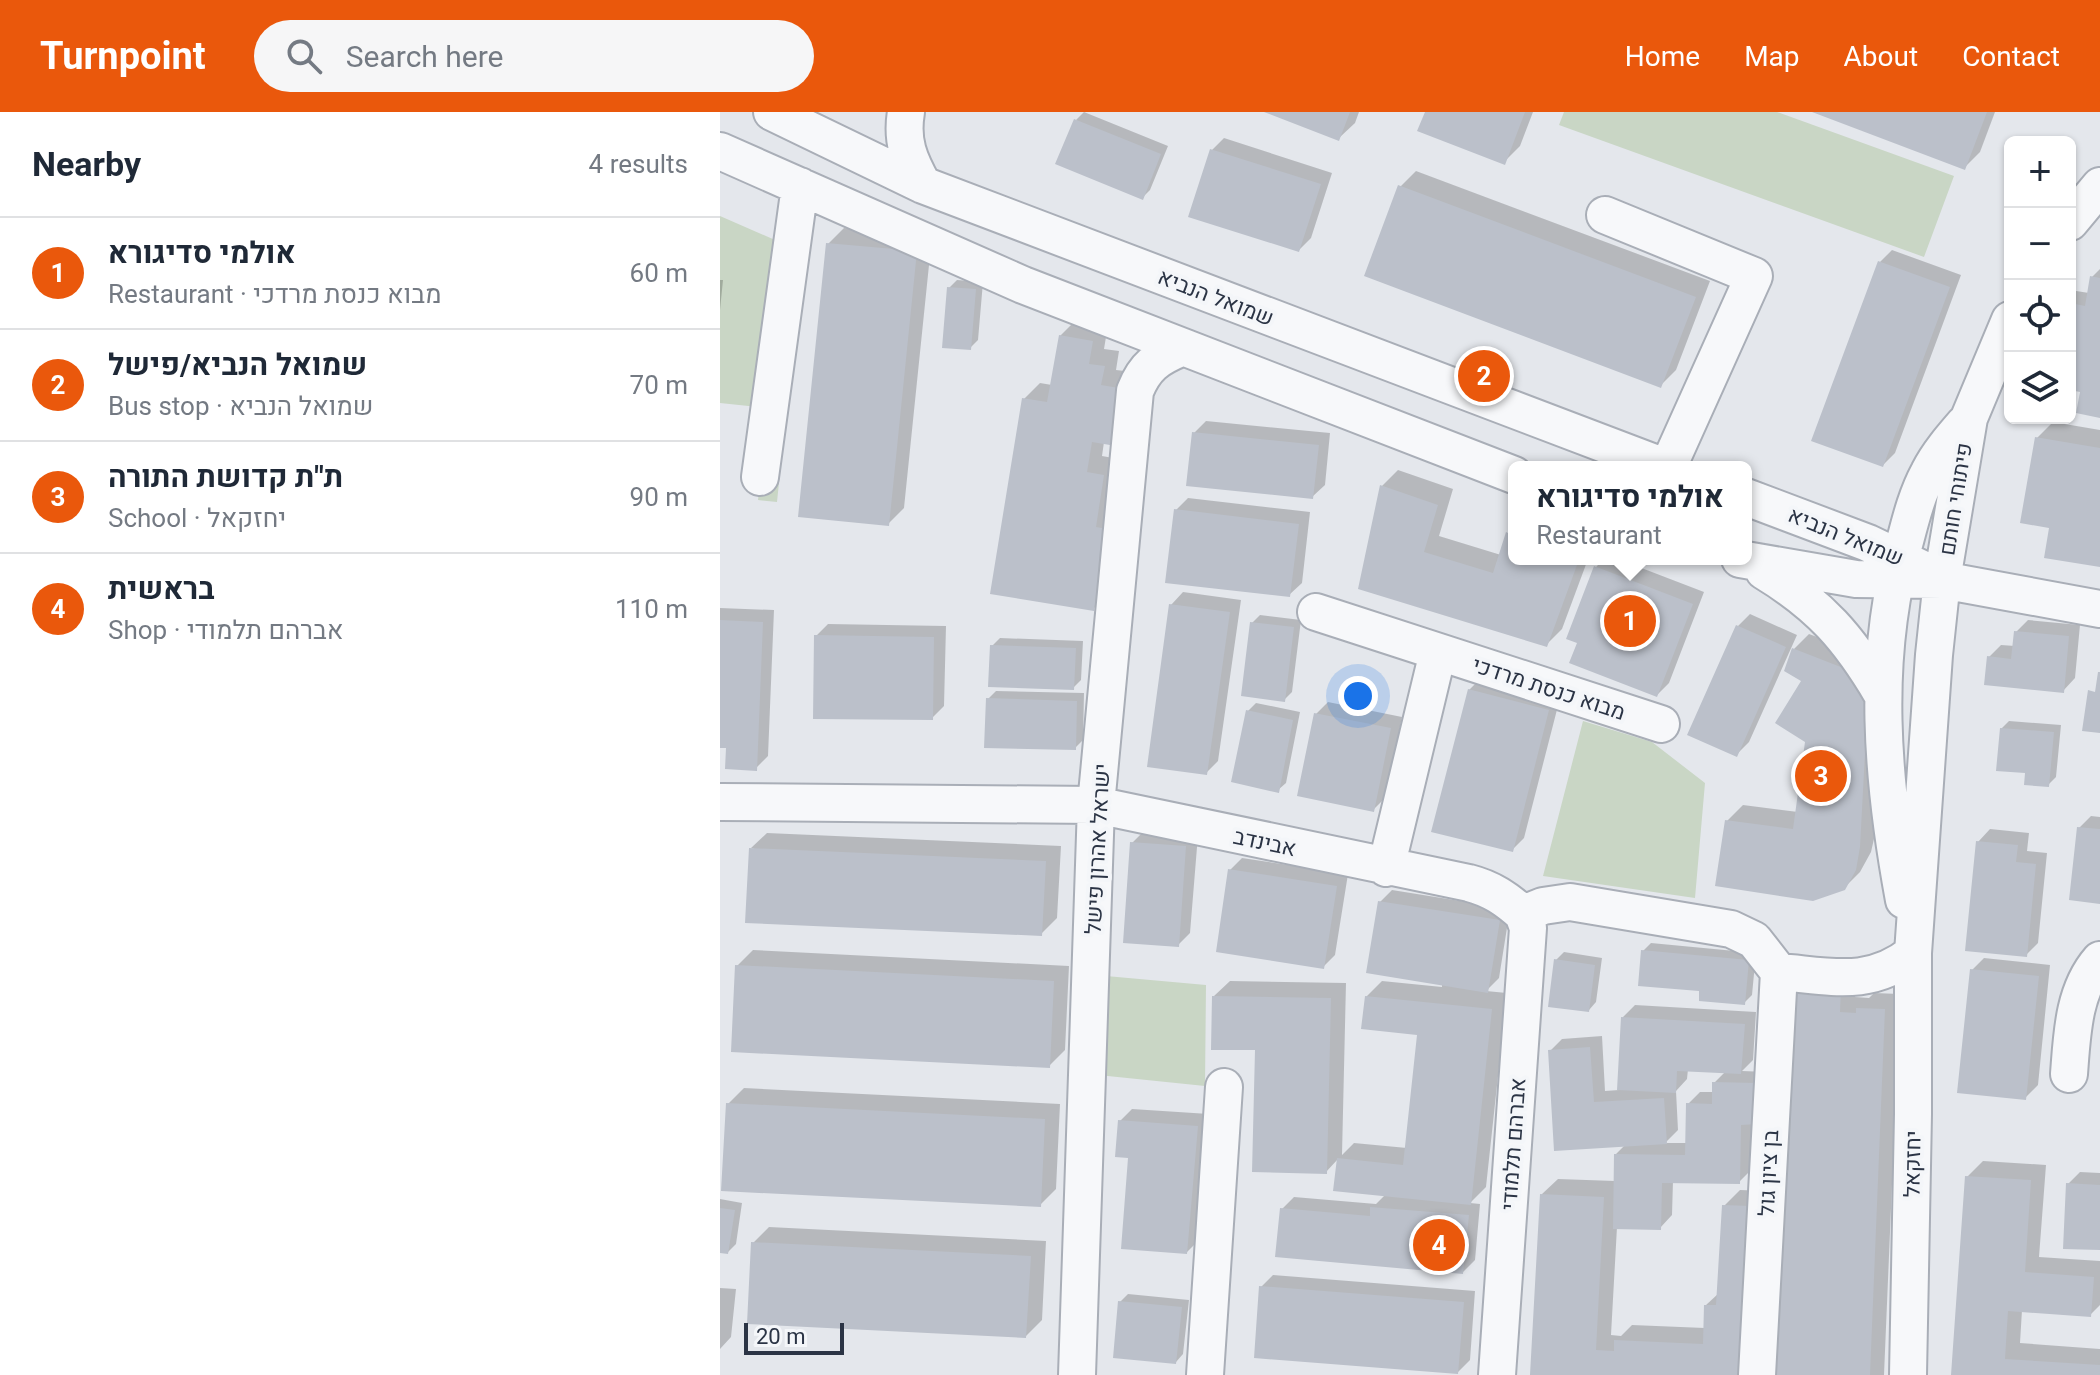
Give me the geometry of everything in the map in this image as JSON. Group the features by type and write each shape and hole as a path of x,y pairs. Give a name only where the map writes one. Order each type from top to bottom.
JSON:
{"street":[{"name":"שמואל הנביא","path":"772,112 923,185 1651,461"},
{"path":"906,112 904,141 909,160 923,185"},
{"path":"720,151 1010,279 1508,473"},
{"path":"760,477 800,186"},
{"path":"2076,215 2100,186"},
{"path":"1605,215 1754,276 1670,461"},
{"name":"פיתוחי חותם","path":"1942,580 1969,418 2004,334"},
{"name":"ישראל אהרון פישל","path":"1077,1375 1096,805 1135,391 1142,373 1156,361 1181,348"},
{"name":"פיתוחי חותם","path":"1898,569 1916,499 1929,471 1969,418"},
{"name":"שמואל הנביא","path":"1752,500 1898,569 2100,609"},
{"name":"שמואל הנביא","path":"1752,562 1856,579 1898,569"},
{"path":"1751,565 1795,590 1819,609 1853,649 1882,694"},
{"name":"יחזקאל","path":"1898,569 1884,644 1882,694 1887,771 1913,953"},
{"name":"יחזקאל","path":"1908,1375 1913,953 1942,580"},
{"name":"מבוא כנסת מרדכי","path":"1316,612 1661,724"},
{"path":"1386,868 1438,652"},
{"name":"אבינדב","path":"720,802 1096,805 1488,888 1523,914"},
{"path":"1523,914 1543,906 1570,902 1731,929 1754,940 1779,972 1870,976 1902,962 1913,953"},
{"name":"אברהם תלמודי","path":"1497,1375 1528,928 1523,914"},
{"path":"2069,1074 2073,1018 2100,960"},
{"name":"בן ציון גול","path":"1757,1375 1779,972"},
{"path":"1205,1375 1224,1087"}],"green space":[{"path":"1564,112 1777,112 1954,176 1924,257 1559,125"},
{"path":"720,216 775,240 804,241 777,502 758,500 765,445 758,407 720,403"},
{"path":"1583,721 1652,742 1705,783 1695,898 1543,876"},
{"path":"1106,976 1206,985 1205,1086 1098,1075"}],"building":[{"path":"1264,112 1350,112 1339,141"},
{"path":"1425,112 1525,112 1505,165 1417,131"},
{"path":"1812,112 1987,112 1965,170"},
{"path":"1074,119 1161,154 1143,200 1055,164"},
{"path":"1210,149 1321,184 1299,252 1188,217"},
{"path":"1398,185 1696,297 1661,388 1364,276"},
{"path":"826,243 917,251 889,526 798,517"},
{"path":"1878,261 1950,287 1883,467 1811,441"},
{"path":"2090,276 2100,278 2100,418 2076,413 2080,392 2076,391 2076,304 2085,306"},
{"path":"947,287 976,289 971,350 942,348"},
{"path":"1059,335 1093,341 1089,364 1105,366 1101,385 1119,388 1110,445 1092,442 1087,472 1104,475 1096,527 1107,529 1094,611 990,594 1022,398 1047,402"},
{"path":"1192,432 1319,445 1313,499 1186,486"},
{"path":"2035,437 2100,448 2100,567 2044,558 2049,528 2020,523"},
{"path":"1380,485 1438,505 1424,552 1493,573 1506,532 1508,565 1577,565 1547,647 1358,589"},
{"path":"1174,509 1299,524 1290,597 1165,583"},
{"path":"1594,566 1693,604 1657,697 1569,663 1577,643 1566,639"},
{"path":"1169,604 1230,612 1207,775 1147,767"},
{"path":"720,620 763,622 757,771 725,769 726,748 720,748"},
{"path":"1250,622 1294,627 1285,702 1241,696"},
{"path":"1736,625 1786,647 1737,757 1687,735"},
{"path":"2014,631 2069,636 2064,693 1984,685 1987,656 2011,659"},
{"path":"814,635 934,637 933,720 813,719"},
{"path":"990,645 1076,648 1074,690 988,687"},
{"path":"1792,648 1869,678 1860,847 1856,870 1845,890 1813,901 1715,886 1725,820 1793,829 1805,742 1775,723 1801,681 1784,671"},
{"path":"2098,672 2100,733 2082,731 2088,690 2095,692"},
{"path":"1468,689 1549,710 1513,852 1431,832"},
{"path":"986,698 1077,701 1076,750 984,748"},
{"path":"1246,710 1293,720 1279,793 1231,782"},
{"path":"1314,713 1391,728 1374,812 1297,796"},
{"path":"2000,728 2054,732 2049,787 2024,785 2025,773 1996,771"},
{"path":"2077,827 2100,829 2100,904 2069,900"},
{"path":"1976,841 2018,845 2016,862 2036,864 2027,957 1965,951"},
{"path":"1130,842 1186,846 1179,947 1123,943"},
{"path":"749,848 1046,861 1042,936 745,923"},
{"path":"1228,869 1337,886 1324,969 1216,952"},
{"path":"1378,901 1500,920 1488,993 1366,973"},
{"path":"1641,950 1749,960 1745,1005 1699,1001 1699,991 1638,986"},
{"path":"1554,959 1595,965 1589,1012 1548,1007"},
{"path":"735,965 1054,981 1050,1068 731,1052"},
{"path":"1970,969 2039,976 2026,1100 1957,1093"},
{"path":"1792,985 1841,987 1840,1012 1856,1013 1856,1008 1885,1009 1870,1375 1776,1375"},
{"path":"1212,996 1331,998 1327,1174 1252,1172 1255,1050 1211,1050"},
{"path":"1365,996 1492,1009 1471,1205 1333,1191 1337,1158 1403,1165 1417,1035 1361,1029"},
{"path":"1621,1017 1745,1024 1741,1074 1677,1071 1676,1093 1617,1090"},
{"path":"1590,1047 1594,1102 1664,1098 1667,1144 1554,1151 1548,1050"},
{"path":"1712,1082 1757,1083 1757,1124 1741,1125 1740,1184 1662,1183 1661,1230 1613,1229 1614,1154 1685,1155 1686,1103 1712,1104"},
{"path":"726,1103 1045,1119 1041,1207 721,1191"},
{"path":"1118,1120 1198,1126 1187,1254 1121,1249 1128,1158 1115,1157"},
{"path":"1965,1176 2031,1180 2025,1272 2094,1277 2091,1317 2008,1311 2005,1359 2100,1365 2100,1375 1951,1375"},
{"path":"2066,1183 2100,1185 2100,1250 2063,1249"},
{"path":"1540,1194 1604,1197 1596,1350 1614,1351 1614,1340 1703,1344 1704,1305 1716,1305 1722,1205 1751,1206 1741,1375 1530,1375"},
{"path":"1370,1207 1469,1215 1463,1274 1275,1257 1280,1208 1370,1216"},
{"path":"720,1208 735,1210 728,1254 720,1253"},
{"path":"751,1242 1031,1256 1026,1338 747,1324"},
{"path":"1259,1286 1464,1302 1458,1374 1254,1358"},
{"path":"1118,1301 1182,1307 1176,1364 1113,1358"}],"place":[{"name":"שמואל הנביא/פישל","path":"1484,376"},
{"name":"אולמי סדיגורא","path":"1630,621"},
{"name":"ת\"ת קדושת התורה","path":"1821,776"},
{"name":"בראשית","path":"1439,1245"}]}
